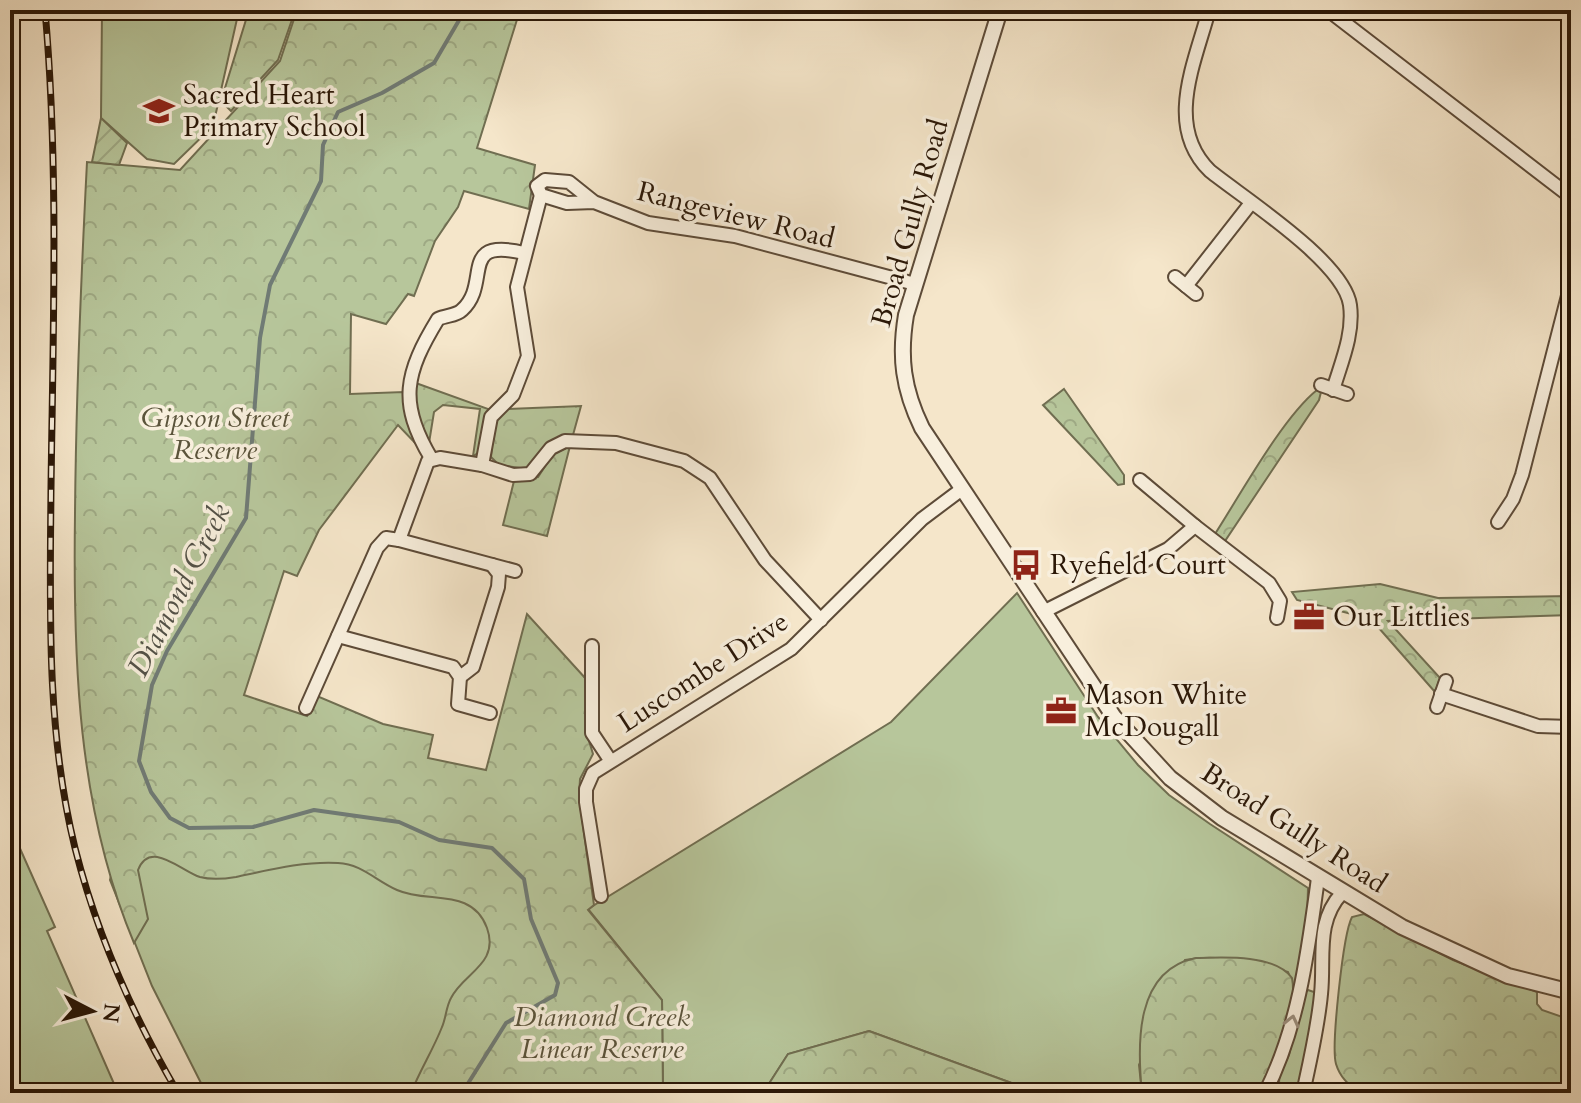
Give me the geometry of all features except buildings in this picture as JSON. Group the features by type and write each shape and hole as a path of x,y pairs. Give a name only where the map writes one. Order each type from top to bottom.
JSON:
{"street":[{"name":"Broad Gully Road","path":"1000,10 915,284 902,342 905,387 922,428 1114,717 1150,759 1222,818 1342,893 1470,961 1508,976 1571,992"},
{"path":"1209,10 1185,106 1185,127 1191,147 1202,163 1324,261 1346,291 1350,328 1327,387 1347,394"},
{"path":"1328,10 1571,197"},
{"name":"Rangeview Road","path":"594,202 567,203 541,195 538,184 558,179 574,185 594,202 648,223 735,236 915,284"},
{"path":"482,465 491,417 513,395 528,356 517,298 524,253 541,195"},
{"path":"1175,277 1191,290 1251,203"},
{"path":"431,458 415,432 409,411 408,388 415,361 438,319 463,309 481,263 491,249 497,247 524,253"},
{"path":"1498,522 1513,499 1522,475 1571,284"},
{"path":"431,458 482,465 513,475 530,474 551,448 573,440 616,443 684,461 710,478 765,560 821,620"},
{"path":"399,540 422,472 431,458"},
{"path":"1140,480 1269,583 1280,601 1277,618"},
{"name":"Luscombe Drive","path":"601,896 586,789 593,773 779,657 821,620 922,519 962,489"},
{"path":"1043,612 1168,549 1195,526"},
{"path":"306,708 380,542 386,538 515,571"},
{"path":"460,677 473,667 498,587 499,574 492,565"},
{"path":"338,636 457,669 460,677 458,704 490,713"},
{"path":"592,646 592,732 610,760"},
{"path":"1446,681 1439,701 1538,726 1571,727"},
{"path":"1265,1093 1283,1057 1300,989 1318,878"},
{"path":"1303,1093 1321,994 1325,924 1328,912 1342,893"},
{"path":"1300,989 1314,986 1321,994"}],"green space":[{"name":"Sacred Heart Primary School","path":"102,10 239,10 213,126 174,164 147,159 101,118"},
{"path":"249,10 295,11 278,60 231,111 221,101"},
{"name":"Gipson Street Reserve","path":"297,10 520,10 477,148 535,165 529,209 464,191 458,207 435,241 414,296 408,294 386,324 351,314 350,394 404,392 407,422 419,447 398,425 319,530 297,576 284,571 244,695 307,716 317,696 383,724 433,735 428,758 486,770 527,614 586,679 586,731 593,754 580,779 579,797 594,905 588,910 662,1000 663,1093 411,1093 443,1024 451,998 489,951 487,928 480,915 460,902 397,890 347,864 299,865 213,879 200,877 158,857 150,857 143,861 138,870 148,919 134,943 115,891 100,839 90,786 82,732 75,623 76,426 87,162 180,170 280,61"},
{"path":"101,118 127,143 119,165 92,162"},
{"path":"413,382 491,410 478,453 473,456 480,409 443,405 434,412 429,443 434,452 419,430"},
{"path":"1064,389 1124,475 1124,484 1118,485 1043,405"},
{"path":"1317,390 1321,392 1319,400 1225,541 1215,534 1249,478 1290,418"},
{"path":"581,406 573,435 552,440 527,469 499,465 491,457 494,420 505,409"},
{"path":"570,446 547,536 503,525 514,481 538,477 553,454"},
{"path":"1380,584 1438,598 1571,596 1571,615 1388,621 1440,678 1435,692 1371,619 1297,600 1292,592"},
{"path":"1017,593 1098,717 1138,765 1169,795 1308,888 1307,925 1283,1046 1293,985 1288,972 1237,960 1198,958 1185,960 1139,1065 1142,1093 1039,1093 869,1031 788,1054 763,1093 663,1093 662,1000 588,909 891,722"},
{"path":"139,761 524,879 462,1093 206,1093 152,986 110,880"},
{"path":"18,844 55,927 47,931 115,1086 111,1093 10,1093 10,852"},
{"path":"1364,914 1453,960 1537,992 1537,1004 1542,1010 1571,1020 1571,1093 1358,1093 1338,1069 1335,1036 1349,928 1352,917"},
{"path":"1196,958 1261,961 1284,970 1292,978 1292,1004 1279,1093 1142,1093 1141,1032 1151,993 1161,977 1176,965"},
{"path":"1308,990 1314,992 1316,999 1299,1093 1279,1093 1278,1078 1289,1055 1303,995"},
{"name":"Diamond Creek Linear Reserve","path":"869,1031 1039,1093 763,1093 788,1054"}],"waterway":[{"name":"Diamond Creek","path":"462,1093 506,1023 555,995 558,983 531,919 524,879 492,848 439,840 399,822 314,810 253,827 189,828 170,818 151,792 139,761 152,685 167,651 246,518 260,338 270,285 321,181 323,145 338,112 382,93 434,63 465,10"}],"railway":[{"path":"45,10 54,189 51,624 59,759 75,848 105,943 131,1005 178,1093"}],"place":[{"name":"Sacred Heart Primary School","path":"159,111"},
{"name":"Ryefield Court","path":"1026,565"},
{"name":"Our Littlies","path":"1309,617"},
{"name":"Mason White McDougall","path":"1061,711"}]}
